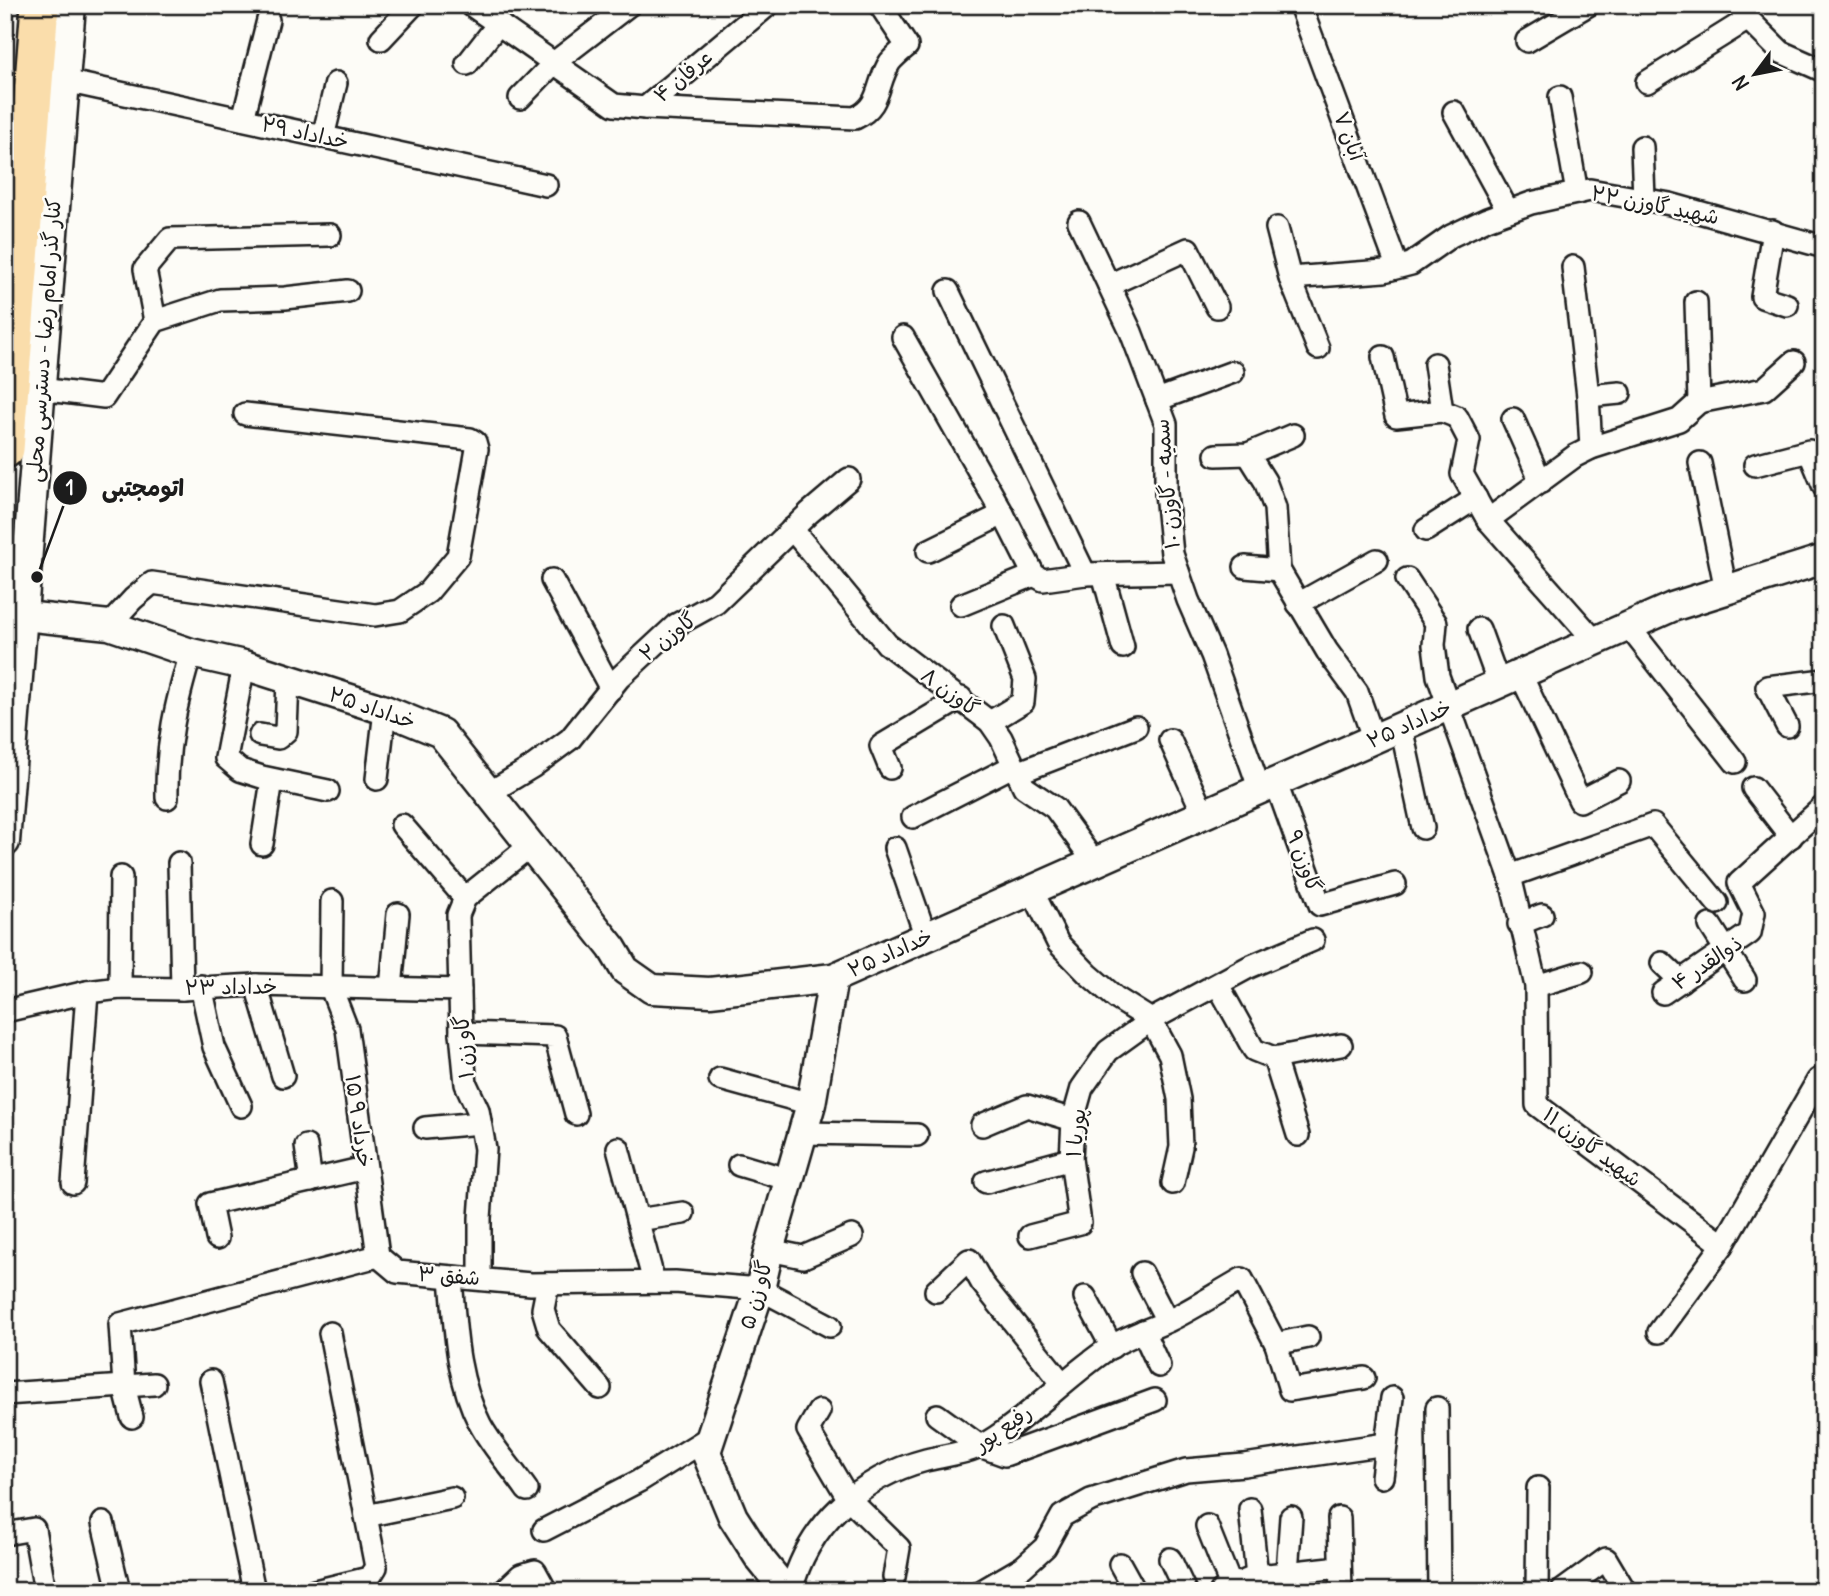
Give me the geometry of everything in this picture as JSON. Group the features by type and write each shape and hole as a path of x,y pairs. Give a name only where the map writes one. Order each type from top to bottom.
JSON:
{"highway":[{"path":"5,449 40,5"}],"street":[{"name":"کنار گذر امام رضا - دسترسی محلی","path":"5,842 14,614 40,389 71,5"},
{"path":"381,39 413,5"},
{"name":"عرفان ۴","path":"471,5 614,105 645,108 768,5"},
{"path":"520,98 555,62 629,5"},
{"path":"645,108 855,118 865,113 874,103 890,63 906,47 880,5"},
{"name":"آبان ۷","path":"1300,5 1397,266"},
{"path":"1527,41 1588,5"},
{"path":"1647,82 1743,12 1781,52 1824,71"},
{"path":"243,120 268,20"},
{"path":"467,64 499,23"},
{"name":"خداداد ۲۹","path":"65,81 546,185"},
{"path":"323,137 336,83"},
{"path":"1560,97 1577,192"},
{"path":"1454,112 1507,211"},
{"path":"1642,146 1644,199"},
{"path":"26,185 50,271"},
{"name":"شهید گاوزن ۲۲","path":"1290,278 1384,271 1412,264 1451,236 1507,211 1590,190 1644,199 1773,231 1824,247"},
{"name":"سمیه - گاوزن ۱۰","path":"1079,222 1131,332 1166,424 1166,493 1172,554 1268,786"},
{"path":"1276,228 1290,278 1318,348"},
{"path":"1773,231 1762,297 1787,305"},
{"path":"155,321 145,269 170,239 330,235"},
{"path":"1109,285 1188,249 1217,307"},
{"path":"1573,267 1588,396 1591,448"},
{"path":"40,389 104,397 155,321 220,300 285,298 348,291"},
{"path":"948,291 1094,574 1123,646"},
{"path":"1696,302 1699,402"},
{"path":"903,337 1003,514 1034,575 1043,580 1094,574 1178,572"},
{"path":"1383,357 1396,415 1442,411 1457,417 1469,440 1462,474 1488,520 1595,641"},
{"path":"1488,520 1575,456 1591,448 1679,420 1699,402 1764,389 1794,362"},
{"path":"1435,364 1442,411"},
{"path":"1157,400 1233,372"},
{"path":"1588,396 1620,393"},
{"path":"109,625 133,598 152,583 375,615 400,611 428,592 458,556 477,449 475,442 470,439 245,414"},
{"path":"1513,419 1541,482"},
{"path":"1216,455 1248,454 1293,435"},
{"path":"1755,465 1810,451 1824,487"},
{"path":"1248,454 1265,481 1275,508 1279,570 1327,650 1357,692 1374,740"},
{"path":"1700,463 1726,590"},
{"name":"گاوزن ۲","path":"488,793 532,767 570,739 619,678 676,625 716,603 792,529 849,479"},
{"path":"1426,530 1476,498"},
{"path":"929,551 1003,514"},
{"name":"گاوزن ۸","path":"792,529 887,644 990,722 1001,738 1024,787 1055,808 1095,863"},
{"name":"خداداد ۲۵","path":"14,614 109,625 191,653 244,665 385,710 441,733 612,948 625,970 652,989 710,992 833,978 1672,607 1824,559"},
{"path":"1298,604 1377,560"},
{"path":"1245,567 1279,570"},
{"path":"961,605 1034,575"},
{"name":"شهید گاوزن ۱۱","path":"1408,579 1436,623 1434,645 1438,676 1510,876 1519,924 1536,986 1537,1105 1723,1245"},
{"path":"552,580 611,689"},
{"path":"990,722 1023,702 1025,679 1004,626"},
{"path":"1629,627 1735,762"},
{"path":"1479,629 1580,801 1619,781"},
{"path":"167,798 166,771 174,710 191,653"},
{"path":"244,665 226,758 240,770 272,780 328,791"},
{"path":"1787,726 1766,687 1824,680"},
{"path":"260,735 278,738 286,731 288,681"},
{"path":"890,768 881,746 961,698"},
{"path":"377,779 385,710"},
{"path":"912,817 1015,770 1136,727"},
{"path":"1401,727 1423,828"},
{"path":"1170,740 1204,815"},
{"path":"262,844 272,780"},
{"name":"گاوزن ۹","path":"1268,786 1320,905 1395,884"},
{"path":"1753,788 1791,837"},
{"name":"ذوالقدر ۴","path":"1662,963 1672,987 1751,933 1754,913 1739,883 1824,806"},
{"path":"402,825 465,898 530,846"},
{"path":"1510,876 1653,825 1717,903"},
{"path":"895,848 926,937"},
{"path":"179,863 191,988 241,1106"},
{"path":"120,988 121,877"},
{"path":"1032,890 1058,943 1116,998 1151,1020 1170,1055 1179,1099 1181,1147 1173,1183"},
{"name":"گاو زن ۱","path":"465,898 458,915 461,1033 466,1084 478,1110 485,1149 480,1218 480,1278"},
{"path":"331,988 332,901"},
{"path":"391,988 398,914"},
{"path":"1519,924 1542,915"},
{"path":"1710,925 1745,980"},
{"name":"پوریا ۱","path":"1030,1236 1080,1223 1071,1159 1073,1120 1082,1088 1108,1051 1151,1020 1249,967 1313,940"},
{"path":"1536,986 1582,972"},
{"name":"گاو زن ۵","path":"786,1591 760,1559 733,1517 706,1452 760,1289 811,1104 833,978"},
{"path":"256,985 283,1076"},
{"name":"خداداد ۲۳","path":"5,1011 87,992 120,988 256,985 460,990"},
{"path":"1218,985 1254,1050 1274,1058 1341,1045"},
{"name":"۱۵ خرداد ۹","path":"331,988 347,1029 378,1256"},
{"path":"74,1183 87,992"},
{"path":"461,1033 555,1035 576,1114"},
{"path":"1274,1058 1298,1135"},
{"path":"1659,1332 1723,1245 1818,1080 1824,1077"},
{"path":"720,1079 811,1104"},
{"path":"982,1125 1027,1107 1073,1120"},
{"path":"425,1128 480,1123"},
{"path":"803,1133 917,1135"},
{"path":"306,1146 311,1181"},
{"path":"618,1148 654,1282"},
{"path":"986,1182 1071,1159"},
{"path":"739,1165 790,1180"},
{"path":"217,1238 210,1204 365,1168"},
{"path":"637,1220 683,1213"},
{"path":"769,1251 803,1257 852,1236"},
{"path":"132,1417 124,1386 120,1324 378,1256"},
{"name":"شفق ۳","path":"378,1256 397,1272 451,1277 548,1284 654,1282 760,1289"},
{"path":"936,1291 969,1260 982,1283 1062,1383"},
{"path":"1142,1273 1167,1321"},
{"path":"451,1277 457,1353 467,1395 481,1427 527,1490"},
{"name":"رفیع پور","path":"791,1591 796,1570 820,1529 848,1498 880,1477 925,1461 970,1452 995,1438 1062,1383 1112,1347 1167,1321 1242,1279 1276,1345"},
{"path":"548,1284 543,1309 549,1329 600,1388"},
{"path":"760,1289 831,1326"},
{"path":"1085,1297 1112,1347"},
{"path":"1143,1331 1159,1366"},
{"path":"315,1591 369,1578 376,1567 330,1333"},
{"path":"1308,1336 1276,1345 1290,1390 1364,1378"},
{"path":"211,1381 254,1591"},
{"path":"5,1394 154,1384"},
{"path":"1382,1477 1392,1398"},
{"path":"937,1415 980,1446 1005,1455 1154,1400"},
{"path":"1437,1408 1439,1591"},
{"path":"819,1411 808,1430 848,1498 899,1548 894,1577"},
{"path":"544,1530 639,1481 710,1437"},
{"path":"982,1591 1023,1567 1045,1547 1062,1516 1091,1500 1186,1470 1244,1465 1386,1444"},
{"path":"1537,1591 1538,1488"},
{"path":"366,1516 452,1498"},
{"path":"1250,1508 1257,1576"},
{"path":"1287,1572 1291,1517"},
{"path":"1339,1518 1341,1591"},
{"path":"103,1523 119,1591"},
{"path":"1207,1526 1226,1588 1257,1576 1340,1567"},
{"path":"5,1534 34,1529 44,1591"},
{"path":"1170,1559 1185,1591"},
{"path":"1562,1591 1606,1559 1625,1591"},
{"path":"1121,1563 1135,1591"},
{"path":"504,1591 521,1575 535,1571 546,1591"}],"place":[{"name":"اتومجتبی","path":"37,577"}]}
